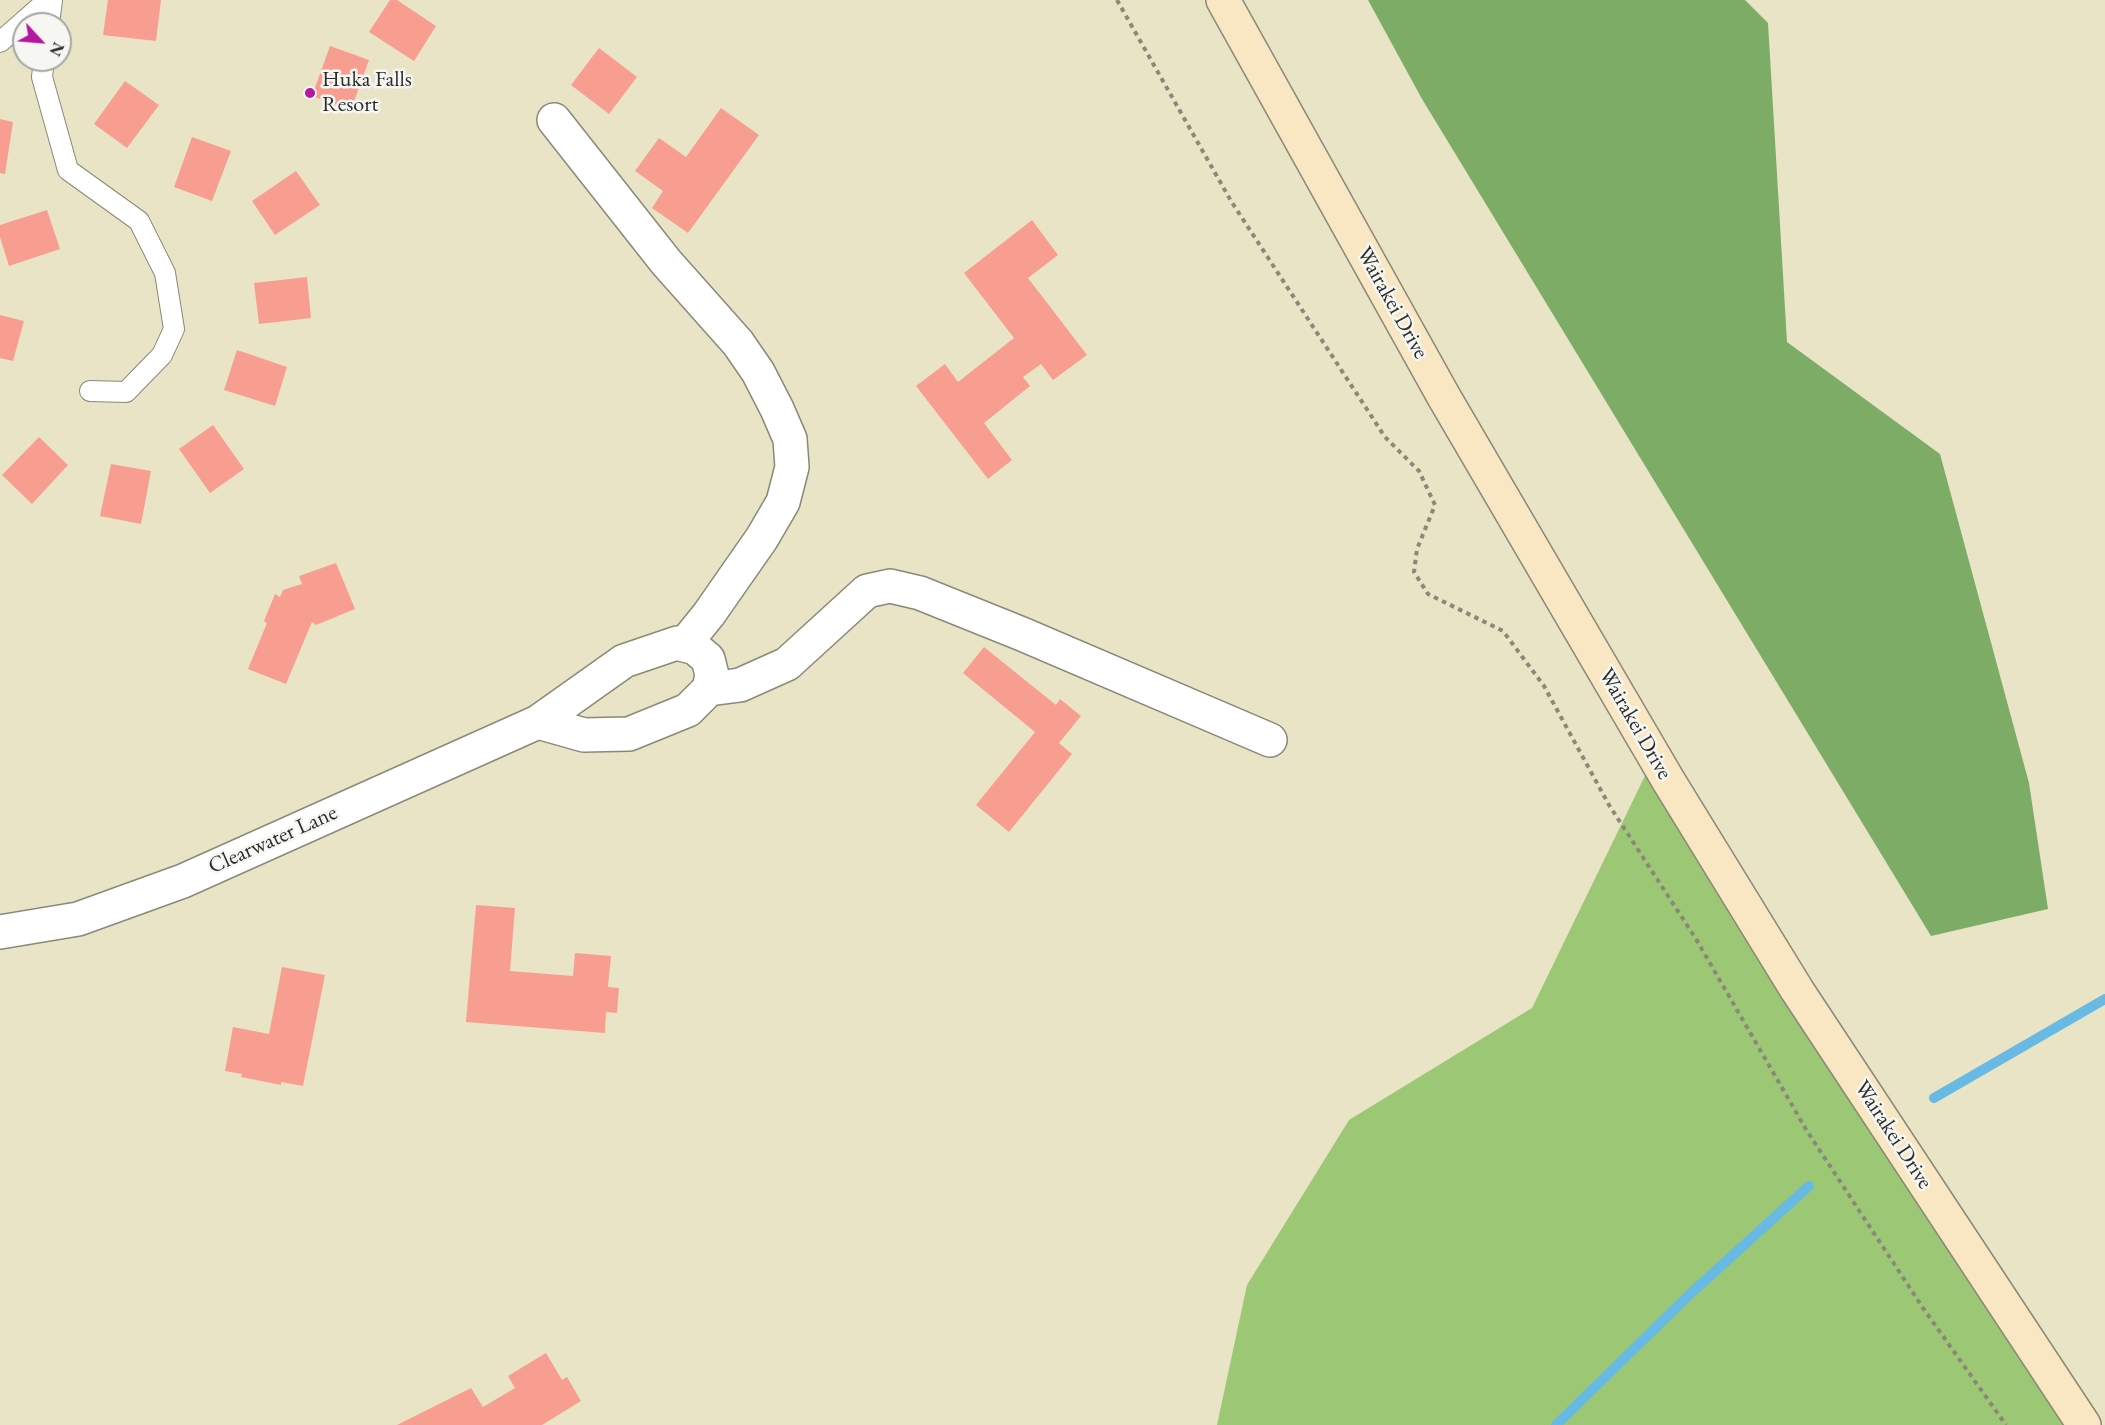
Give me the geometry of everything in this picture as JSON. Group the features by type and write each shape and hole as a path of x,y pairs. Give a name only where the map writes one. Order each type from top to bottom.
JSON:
{"main road":[{"name":"Wairakei Drive","path":"1223,0 1444,397 1668,780 1797,990 2084,1425"}],"street":[{"path":"538,722 584,735 629,734 688,710 709,688 712,675 708,659 695,648 684,645 709,614 762,538 783,502 792,467 790,439 758,372 738,343 666,262 554,120"},
{"path":"709,688 740,685 787,664 867,591 890,586 920,593 1012,630 1270,740"},
{"name":"Clearwater Lane","path":"0,932 78,919 183,881 538,722 624,661 677,643 684,645"}],"lane":[{"path":"0,42 50,0"},
{"path":"43,72 42,77 68,170 140,221 165,273 174,329 162,355 126,392 90,391"}],"path":[{"path":"1117,0 1231,201 1385,437 1419,471 1435,506 1417,549 1414,572 1428,594 1503,631 1544,686 1609,805 1696,939 1807,1131 1923,1308 2006,1425"}],"green space":[{"path":"1368,0 1745,0 1768,23 1787,342 1940,454 2029,783 2048,909 1931,936 1422,99"},
{"path":"1659,747 2079,1425 1217,1425 1247,1285 1349,1120 1532,1008"}],"building":[{"path":"108,0 161,0 156,41 103,35"},
{"path":"390,0 397,0 436,26 414,61 369,32"},
{"path":"330,46 369,60 351,110 312,96"},
{"path":"599,48 637,77 609,114 571,85"},
{"path":"125,81 159,105 127,148 94,124"},
{"path":"721,108 759,135 688,233 652,208 663,191 635,171 659,138 686,157"},
{"path":"0,119 13,122 5,174 0,173"},
{"path":"192,137 231,151 212,201 174,187"},
{"path":"296,171 320,205 275,235 252,201"},
{"path":"47,210 60,249 9,266 0,237 0,225"},
{"path":"1032,220 1058,255 1028,278 1087,355 1053,380 1041,364 1023,377 1030,386 984,423 1012,460 988,479 916,386 945,364 958,382 1014,338 964,273"},
{"path":"307,277 311,318 259,324 254,283"},
{"path":"0,315 24,321 13,361 0,358"},
{"path":"237,350 287,367 275,406 224,390"},
{"path":"213,425 244,469 210,493 179,449"},
{"path":"39,437 68,465 32,504 2,475"},
{"path":"111,464 151,471 141,524 100,516"},
{"path":"336,563 355,609 316,625 312,622 286,684 248,669 267,623 264,621 275,594 280,597 283,590 302,584 299,576"},
{"path":"984,647 1056,705 1060,699 1081,716 1059,743 1072,754 1009,832 976,805 1035,732 963,673"},
{"path":"476,905 515,908 510,971 573,976 575,953 611,956 608,987 619,988 617,1013 606,1012 605,1033 466,1022"},
{"path":"282,967 325,975 303,1086 281,1082 281,1085 241,1077 242,1074 225,1071 233,1027 269,1034"},
{"path":"546,1353 562,1380 567,1377 581,1401 542,1425 397,1425 471,1388 483,1407 515,1388 508,1376"}],"waterway":[{"path":"1934,1098 2105,999"},
{"path":"1556,1425 1689,1295 1809,1186"}],"place":[{"name":"Huka Falls Resort","path":"310,93"}]}
